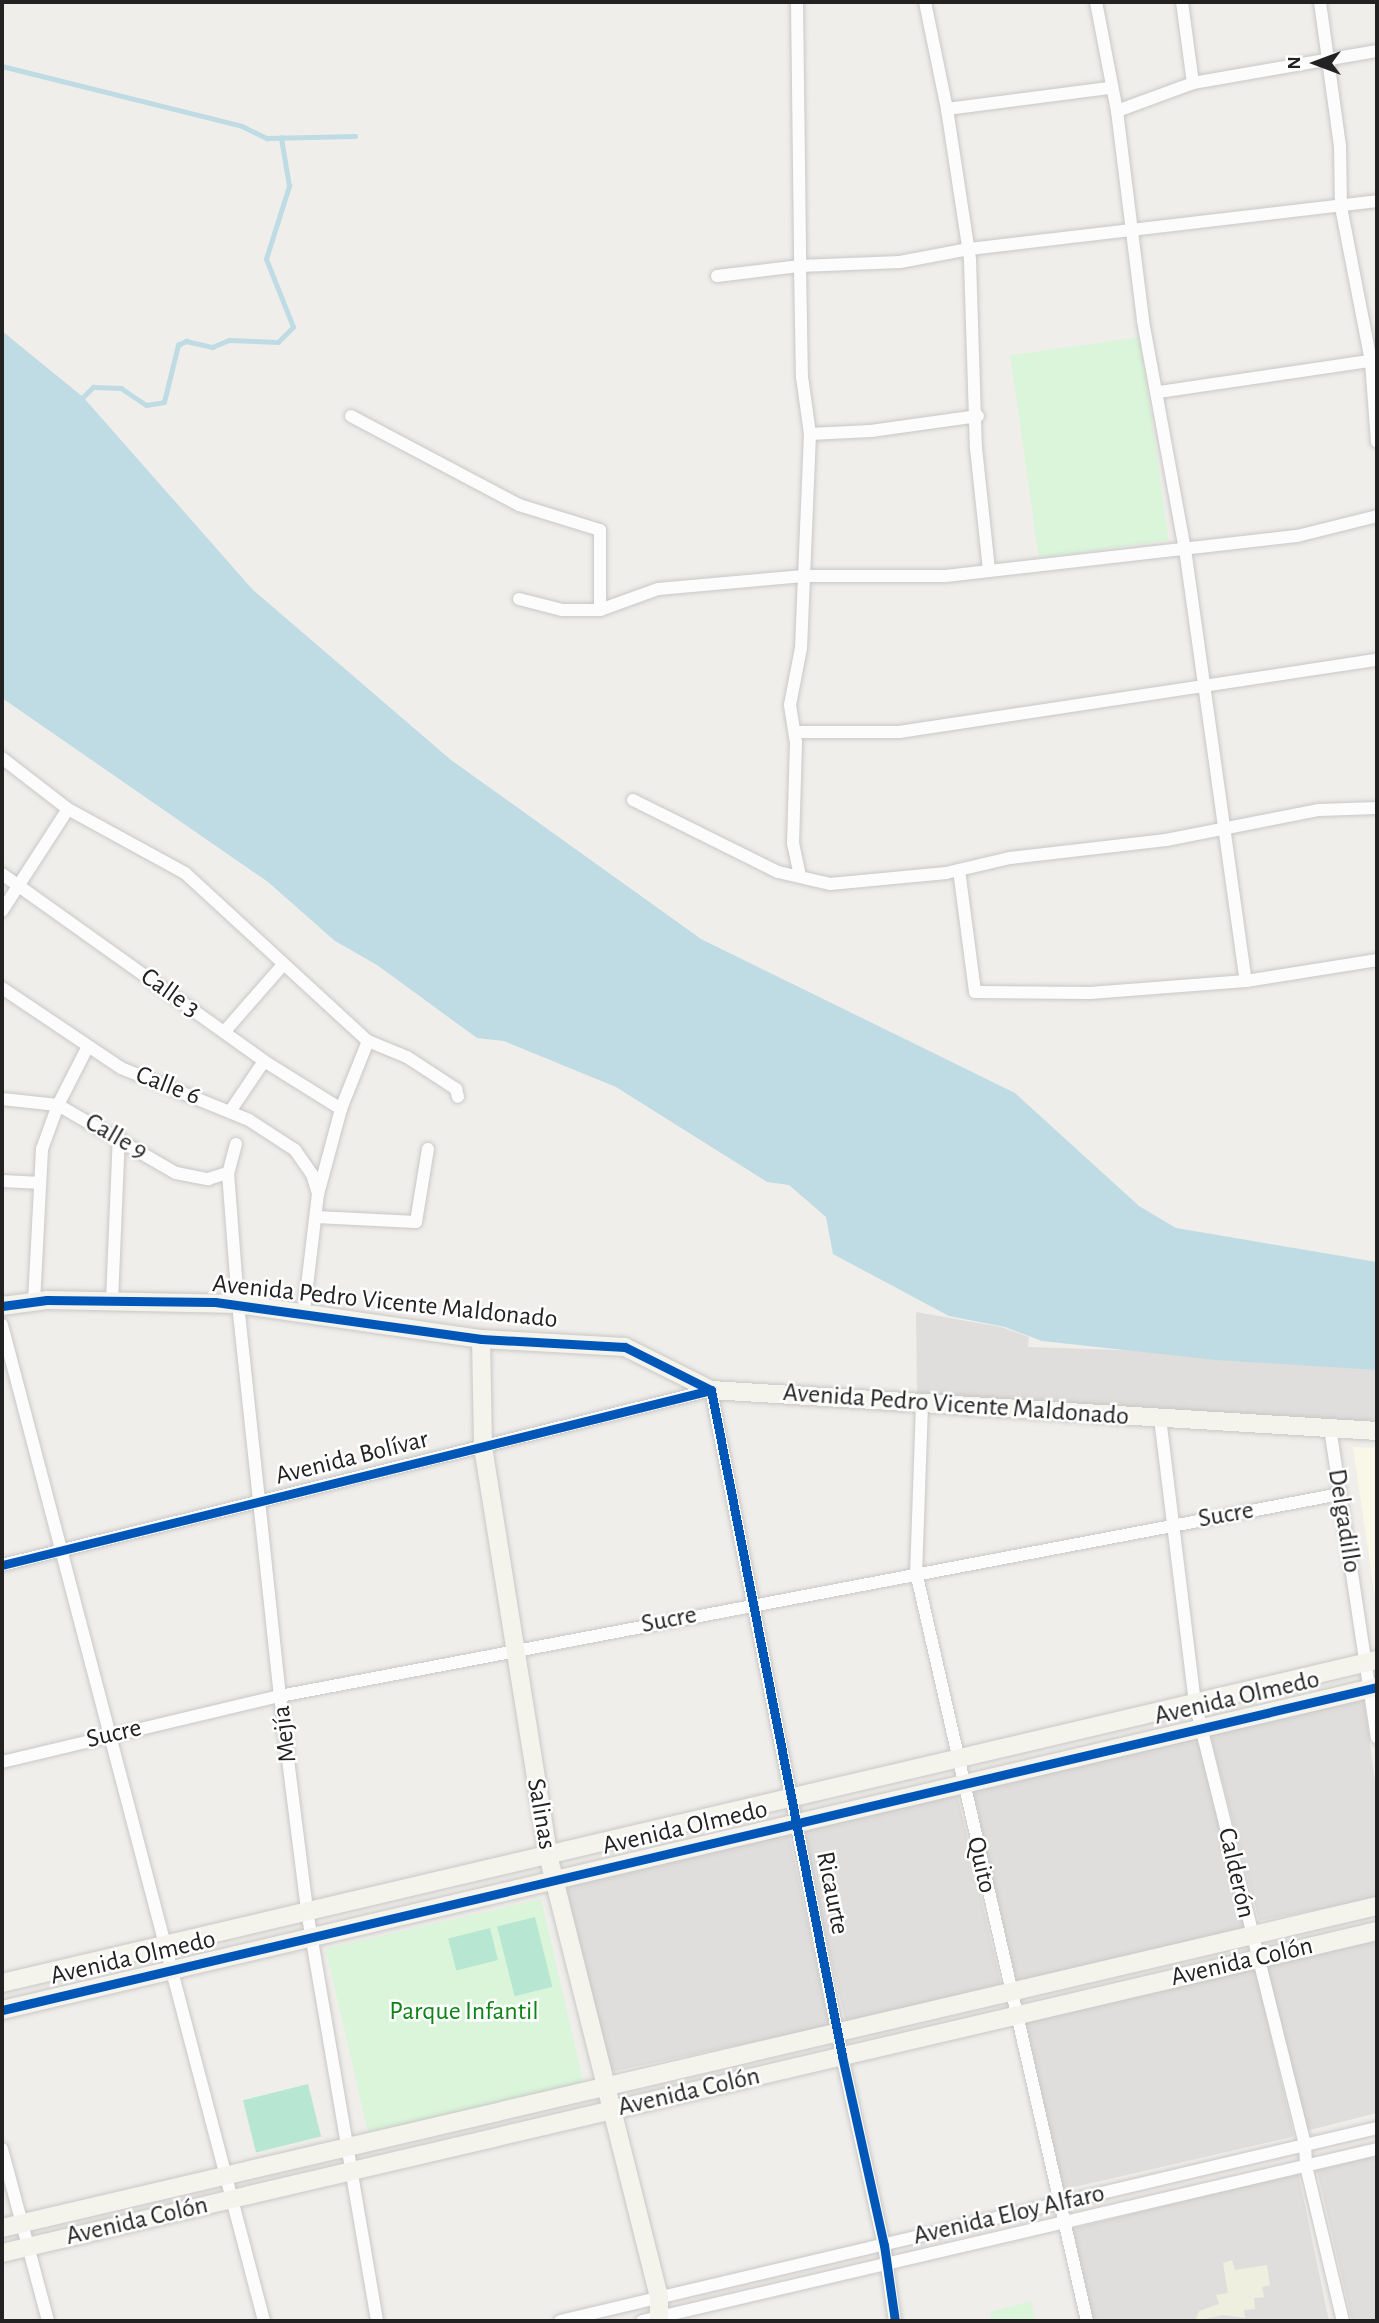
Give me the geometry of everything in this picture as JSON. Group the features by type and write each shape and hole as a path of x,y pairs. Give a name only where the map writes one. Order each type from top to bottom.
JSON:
{"street":[{"path":"797,2 802,377 810,434 801,648 790,705 795,732 793,843 800,876"},
{"path":"1096,2 1110,88 1117,111 1143,321 1159,392 1185,548 1221,830 1246,981"},
{"path":"1182,2 1193,83"},
{"path":"1320,2 1340,146 1341,207 1374,361 1377,442"},
{"path":"927,3 969,249 978,416 976,448 989,570"},
{"path":"1117,111 1193,83 1377,51"},
{"path":"947,109 1110,88"},
{"path":"718,276 800,266 900,262 969,249 1132,233 1377,201"},
{"path":"1159,392 1374,361"},
{"path":"351,416 519,505 600,530 600,610"},
{"path":"810,434 872,431 978,416"},
{"path":"519,599 562,610 600,610 657,589 803,576 945,576 1297,536 1377,516"},
{"path":"795,732 899,732 1377,660"},
{"path":"2,758 68,809 185,873 282,966 368,1041 414,1061 456,1089 458,1097"},
{"path":"634,800 778,872 830,884 960,870 1010,858 1221,830 1319,810 1377,808"},
{"path":"2,911 68,809"},
{"path":"960,870 975,992 1090,993 1246,981 1377,960"},
{"name":"Calle 3","path":"2,874 264,1061 341,1109"},
{"path":"225,1031 282,966"},
{"name":"Calle 6","path":"2,988 87,1048 148,1080 231,1110 295,1150 312,1174 318,1194"},
{"path":"304,1311 318,1194 341,1109 368,1041"},
{"path":"34,1302 37,1183 42,1149 58,1105 87,1048"},
{"path":"231,1110 264,1061"},
{"name":"Calle 9","path":"2,1099 58,1105 119,1137 176,1173 208,1178 228,1173"},
{"path":"112,1301 119,1137"},
{"name":"Mejía","path":"236,1144 228,1173 238,1304 257,1503 280,1696 306,1911 348,2171 377,2321"},
{"path":"316,1217 416,1222 428,1149"},
{"path":"2,1181 37,1183"},
{"name":"Avenida Pedro Vicente Maldonado","path":"2,1306 34,1302 112,1301 238,1304 304,1311 481,1339 625,1347 712,1390 1377,1431"},
{"path":"2,1325 264,2321"},
{"name":"Salinas","path":"481,1339 483,1447 512,1651 548,1855 603,2087 659,2298 653,2320"},
{"name":"Avenida Bolívar","path":"2,1565 712,1390"},
{"name":"Ricaurte","path":"712,1390 842,2056 884,2245 884,2265 895,2321"},
{"name":"Quito","path":"922,1404 916,1572 1015,2015 1062,2203 1062,2223 1087,2321"},
{"name":"Calderón","path":"1160,1418 1170,1525 1195,1703 1305,2145 1306,2166 1343,2321"},
{"name":"Delgadillo","path":"1330,1428 1372,1661 1377,1737"},
{"name":"Sucre","path":"2,1762 108,1734 280,1696 916,1572 1340,1494"},
{"name":"Avenida Olmedo","path":"2,1983 1372,1661"},
{"name":"Avenida Olmedo","path":"2,2010 1373,1688"},
{"name":"Avenida Colón","path":"2,2228 1377,1906"},
{"name":"Avenida Colón","path":"2,2253 1377,1931"},
{"name":"Avenida Eloy Alfaro","path":"560,2321 1377,2128"},
{"path":"2,2149 48,2321"},
{"name":"Avenida Eloy Alfaro","path":"653,2320 1377,2149"}],"shaded area":[{"path":"916,1312 1001,1327 1029,1337 1028,1347 1238,1354 1377,1368 1377,1425 917,1397"},
{"path":"1353,1447 1377,1448 1377,1612"},
{"path":"1363,1690 1377,1798 1377,1898 1259,1921 1208,1727"},
{"path":"1202,1728 1250,1936 1011,1991 963,1783"},
{"path":"956,1789 1003,1991 847,2027 800,1825"},
{"path":"788,1830 830,2026 603,2074 561,1878"},
{"path":"1377,1941 1377,2113 1306,2131 1266,1965"},
{"path":"1254,1963 1294,2136 1057,2191 1017,2018"},
{"path":"1377,2156 1377,2321 1352,2321 1317,2170"},
{"path":"1298,2172 1329,2321 1092,2321 1071,2229"}],"green space":[{"path":"1140,337 1169,540 1039,558 1010,355"},
{"name":"Parque Infantil","path":"541,1899 584,2086 369,2136 326,1949"},
{"path":"535,1917 552,1987 515,1996 497,1926"},
{"path":"490,1928 498,1960 456,1970 448,1938"},
{"path":"308,2084 321,2136 256,2153 243,2100"},
{"path":"1232,2260 1235,2270 1267,2265 1270,2285 1262,2287 1264,2297 1254,2298 1255,2309 1244,2310 1245,2318 1223,2315 1195,2321 1199,2311 1219,2304 1216,2295 1228,2293 1223,2263"},
{"path":"1031,2301 1035,2321 991,2321 990,2312"}],"water":[{"path":"2,331 83,397 253,590 451,760 701,939 1015,1093 1139,1206 1176,1228 1377,1262 1377,1370 1216,1360 1042,1341 1005,1327 949,1316 833,1254 826,1217 789,1185 767,1182 616,1087 504,1041 477,1038 377,965 335,941 268,882 2,698"}],"waterway":[{"path":"2,66 242,126 267,138 355,136"},
{"path":"83,397 93,387 121,388 146,405 164,402 178,345 186,341 212,347 229,340 278,342 293,327 266,259 289,186 281,138"}],"cycle path":[{"path":"2,1306 47,1300 215,1302 481,1339 625,1347 711,1390"},
{"path":"711,1390 842,2056 884,2245 895,2321"},
{"path":"2,1565 711,1390"},
{"path":"2,2010 1377,1687"}]}
